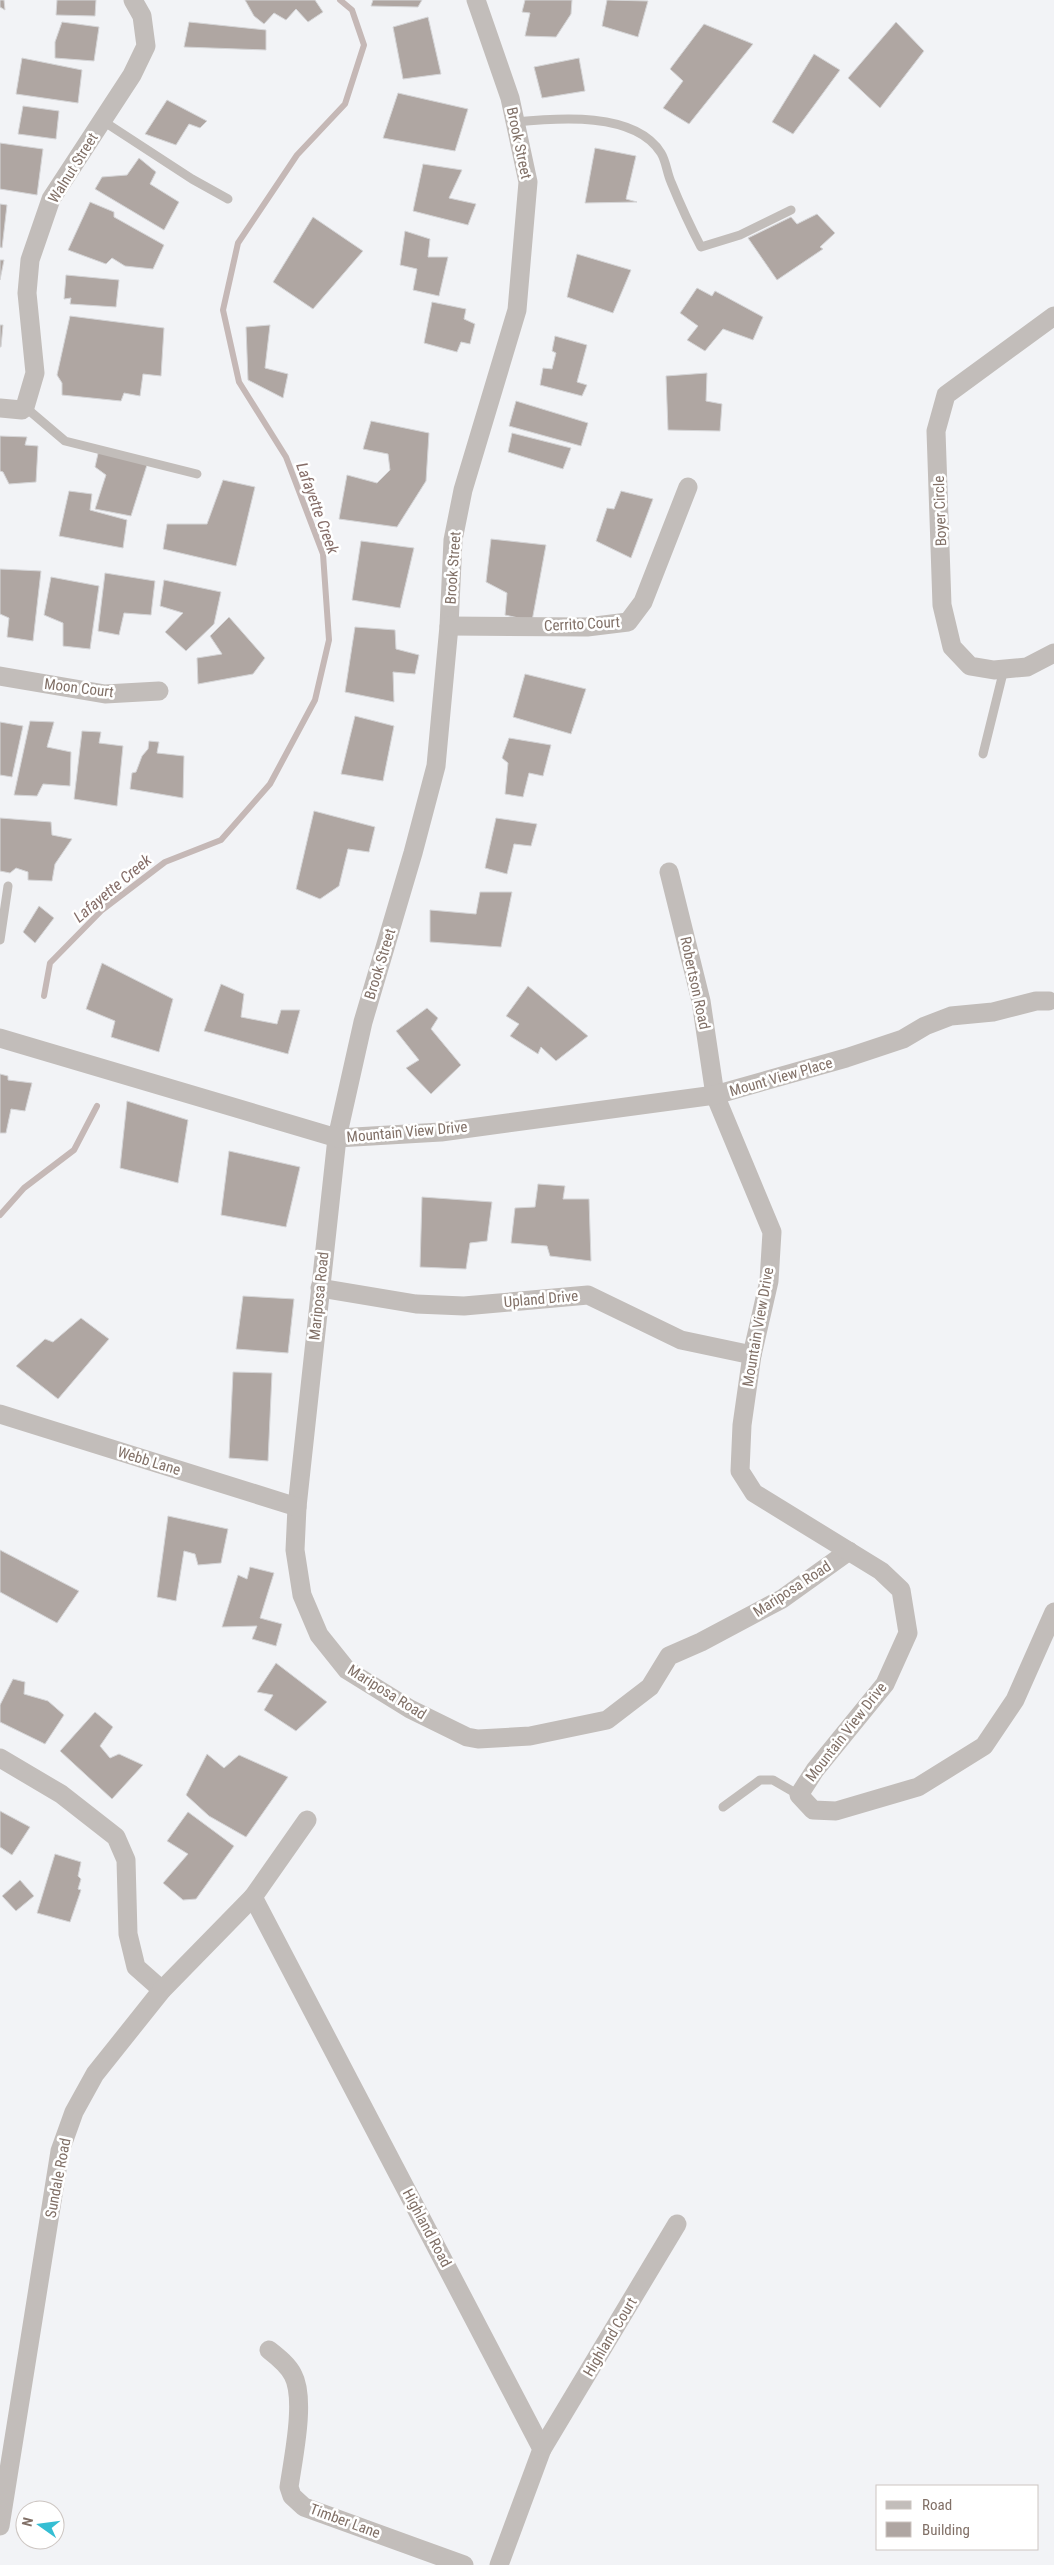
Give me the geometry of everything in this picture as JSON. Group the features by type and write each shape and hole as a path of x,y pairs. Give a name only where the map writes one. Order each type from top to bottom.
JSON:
{"street":[{"name":"Walnut Street","path":"25,407 35,373 26,293 30,260 51,200 132,75 146,46 142,16 133,0"},
{"name":"Brook Street","path":"337,1138 363,1022 413,854 436,766 453,540 463,490 517,310 528,182 510,98 476,0"},
{"name":"Boyer Circle","path":"1054,316 946,396 936,432 942,605 952,647 970,666 994,670 1028,667 1054,653"},
{"path":"0,408 22,410 25,407"},
{"name":"Cerrito Court","path":"448,626 587,627 628,622 642,602 688,487"},
{"name":"Moon Court","path":"0,676 105,694 159,691"},
{"name":"Robertson Road","path":"669,872 701,1001 715,1095"},
{"name":"Mount View Place","path":"715,1095 846,1058 903,1039 925,1026 951,1016 992,1012 1036,1001 1049,1001"},
{"name":"Mountain View Drive","path":"0,1038 337,1138 440,1132 715,1095 772,1232 769,1281 752,1355 742,1425 740,1471 754,1493 881,1571 901,1590 908,1633 885,1684 815,1770 798,1794 813,1810 836,1811 918,1786 984,1746 1015,1700 1054,1612"},
{"name":"Mariposa Road","path":"337,1138 297,1507 295,1550 302,1595 319,1635 347,1670 410,1709 467,1737 478,1740 530,1736 607,1720 650,1687 669,1656 701,1642 782,1599 849,1551"},
{"name":"Upland Drive","path":"320,1288 416,1304 464,1306 588,1295 682,1340 752,1355"},
{"name":"Webb Lane","path":"0,1414 297,1507"},
{"path":"0,1758 61,1794 116,1837 126,1860 128,1934 136,1967 162,1990"},
{"name":"Sundale Road","path":"0,2526 60,2151 74,2112 95,2074 162,1990 253,1897 308,1820"},
{"name":"Highland Road","path":"253,1897 542,2449"},
{"name":"Highland Court","path":"542,2449 677,2224"},
{"name":"Timber Lane","path":"269,2350 294,2375 300,2396 289,2486 292,2496 304,2507 464,2565"},
{"path":"499,2565 542,2449"}],"lane":[{"path":"515,122 562,118 586,120 611,123 642,133 661,153 685,215 701,248 740,235 791,210"},
{"path":"103,121 148,152 228,199"},
{"path":"25,407 64,441 197,474"},
{"path":"983,754 1004,669"},
{"path":"0,940 8,886"},
{"path":"723,1807 760,1780 773,1780 798,1794"}],"building":[{"path":"0,0 4,0 5,10 0,7"},
{"path":"57,0 96,0 95,16 56,15"},
{"path":"245,0 315,0 323,12 308,22 296,9 286,20 274,13 264,24 254,16"},
{"path":"373,0 422,0 418,7 371,6"},
{"path":"525,0 572,0 571,14 556,37 525,36 530,13 522,12"},
{"path":"607,0 648,1 638,37 602,26"},
{"path":"428,17 441,74 403,79 393,27"},
{"path":"62,22 99,27 94,61 55,58 55,42"},
{"path":"189,22 266,30 266,50 184,47"},
{"path":"896,22 924,51 880,108 848,78"},
{"path":"704,24 753,44 689,124 663,108 683,81 670,69"},
{"path":"814,54 840,70 793,134 772,122"},
{"path":"22,58 82,70 78,103 16,94"},
{"path":"579,58 585,91 542,98 534,67"},
{"path":"398,93 468,109 455,151 383,138"},
{"path":"167,100 207,121 200,128 189,124 176,145 145,134"},
{"path":"23,106 59,111 56,139 18,134"},
{"path":"0,143 43,149 37,195 0,189"},
{"path":"595,148 636,156 626,199 637,202 585,203"},
{"path":"139,158 156,172 150,184 179,202 164,230 95,189 102,177 127,175"},
{"path":"423,164 462,170 449,198 476,204 468,225 413,211"},
{"path":"90,202 114,212 114,217 164,245 153,269 125,266 112,258 106,264 68,250"},
{"path":"0,204 7,205 2,248 0,247"},
{"path":"817,214 835,233 820,247 823,249 777,280 748,238 791,217 797,224"},
{"path":"313,217 363,251 313,309 273,282"},
{"path":"405,231 430,239 428,257 448,257 439,296 413,290 417,269 400,265"},
{"path":"577,254 631,270 613,313 567,297"},
{"path":"0,260 4,260 0,280"},
{"path":"66,275 119,280 116,307 70,304 71,298 64,299"},
{"path":"697,288 712,296 715,291 763,317 753,340 723,329 705,351 687,340 698,326 680,313"},
{"path":"432,302 466,309 464,319 475,324 470,344 461,342 457,352 424,343"},
{"path":"70,316 164,328 161,376 143,374 140,396 124,393 121,401 62,395 62,383 57,375"},
{"path":"0,325 3,325 1,347 0,347"},
{"path":"270,325 265,368 288,374 283,398 248,380 246,327"},
{"path":"555,336 587,345 577,382 587,385 582,396 540,385 543,368 552,369 556,353 552,351"},
{"path":"707,373 706,401 722,404 720,431 668,430 666,376"},
{"path":"516,401 588,423 581,446 509,426"},
{"path":"371,421 429,433 426,481 397,527 339,519 347,475 377,483 390,470 388,454 363,449"},
{"path":"512,433 571,448 563,469 508,452"},
{"path":"0,436 27,437 25,445 38,446 36,482 9,484 3,472 0,471"},
{"path":"99,449 147,465 131,516 95,509 106,475 95,467"},
{"path":"223,480 255,487 236,566 163,549 167,524 207,524"},
{"path":"69,491 92,494 90,510 127,520 123,548 59,536"},
{"path":"621,491 653,499 631,558 596,541 607,508 614,509"},
{"path":"491,539 546,545 532,621 505,615 507,593 486,582"},
{"path":"361,541 414,548 400,608 352,600"},
{"path":"0,569 41,571 33,641 7,637 9,618 0,614"},
{"path":"105,573 155,581 151,615 124,613 119,635 98,631"},
{"path":"51,577 99,586 90,649 63,646 63,623 44,615"},
{"path":"164,580 221,592 214,624 186,651 165,632 183,613 160,606"},
{"path":"229,617 265,658 253,674 198,684 197,658 222,654 210,636"},
{"path":"355,627 395,630 396,649 419,655 415,674 393,672 394,702 345,692"},
{"path":"525,674 586,689 571,734 513,717"},
{"path":"355,716 394,726 383,781 341,774"},
{"path":"30,721 54,722 47,747 71,752 70,786 43,784 37,796 14,795"},
{"path":"0,722 23,726 12,777 0,775"},
{"path":"82,731 101,732 99,743 123,746 117,806 74,799"},
{"path":"509,738 551,745 543,776 529,773 523,797 505,794 508,763 502,758"},
{"path":"149,741 159,742 157,753 184,756 183,798 130,789 132,773 136,772 142,756 148,749"},
{"path":"314,811 375,827 369,852 348,849 339,886 320,899 296,889"},
{"path":"0,818 51,822 52,835 72,839 55,864 52,881 28,880 28,872 16,868 10,873 0,871"},
{"path":"496,818 537,824 531,846 514,844 507,874 485,868"},
{"path":"480,892 512,892 501,947 430,942 430,910 476,914"},
{"path":"39,906 54,918 35,943 23,932"},
{"path":"102,963 173,999 159,1052 111,1037 115,1021 86,1009"},
{"path":"221,984 244,994 241,1017 277,1024 281,1010 300,1010 288,1054 204,1031"},
{"path":"528,986 588,1036 556,1061 541,1047 538,1054 510,1036 519,1024 506,1016"},
{"path":"427,1008 438,1018 431,1029 461,1065 431,1094 406,1068 419,1060 396,1031"},
{"path":"0,1074 8,1076 8,1080 32,1083 25,1111 11,1109 6,1133 0,1133"},
{"path":"127,1101 188,1120 178,1183 120,1168"},
{"path":"229,1151 300,1167 286,1227 221,1215"},
{"path":"538,1184 565,1186 563,1199 589,1199 591,1261 550,1256 547,1246 511,1243 515,1208 535,1207"},
{"path":"422,1197 492,1202 487,1241 470,1243 466,1269 420,1267"},
{"path":"243,1296 294,1299 288,1353 236,1349"},
{"path":"81,1318 109,1339 58,1399 16,1366 45,1339 53,1342"},
{"path":"233,1372 272,1373 268,1461 229,1458"},
{"path":"168,1516 228,1529 221,1563 198,1565 195,1554 184,1551 176,1601 157,1597"},
{"path":"0,1550 79,1591 57,1623 0,1592"},
{"path":"250,1567 274,1573 260,1618 282,1624 276,1646 252,1639 257,1626 222,1627 238,1575 247,1579"},
{"path":"276,1663 327,1702 296,1731 264,1710 273,1695 257,1692"},
{"path":"13,1679 25,1682 24,1694 48,1701 64,1715 45,1744 0,1722 0,1705"},
{"path":"95,1712 113,1727 100,1746 110,1758 119,1754 143,1765 112,1799 60,1751"},
{"path":"207,1754 224,1768 239,1755 288,1777 246,1837 209,1816 186,1795"},
{"path":"0,1811 30,1827 12,1855 0,1847"},
{"path":"188,1812 234,1846 196,1899 183,1900 163,1883 188,1854 167,1841"},
{"path":"55,1854 81,1862 78,1876 81,1879 78,1889 81,1890 70,1922 37,1913"},
{"path":"20,1880 34,1896 16,1911 2,1896"}],"waterway":[{"name":"Lafayette Creek","path":"44,996 50,963 102,910 165,862 221,840 270,784 315,700 329,640 323,554 286,457 239,382 223,310 238,243 297,155 345,104 364,45 352,10 340,0"},
{"name":"Lafayette Creek","path":"0,1215 24,1188 74,1150 97,1106"}]}
